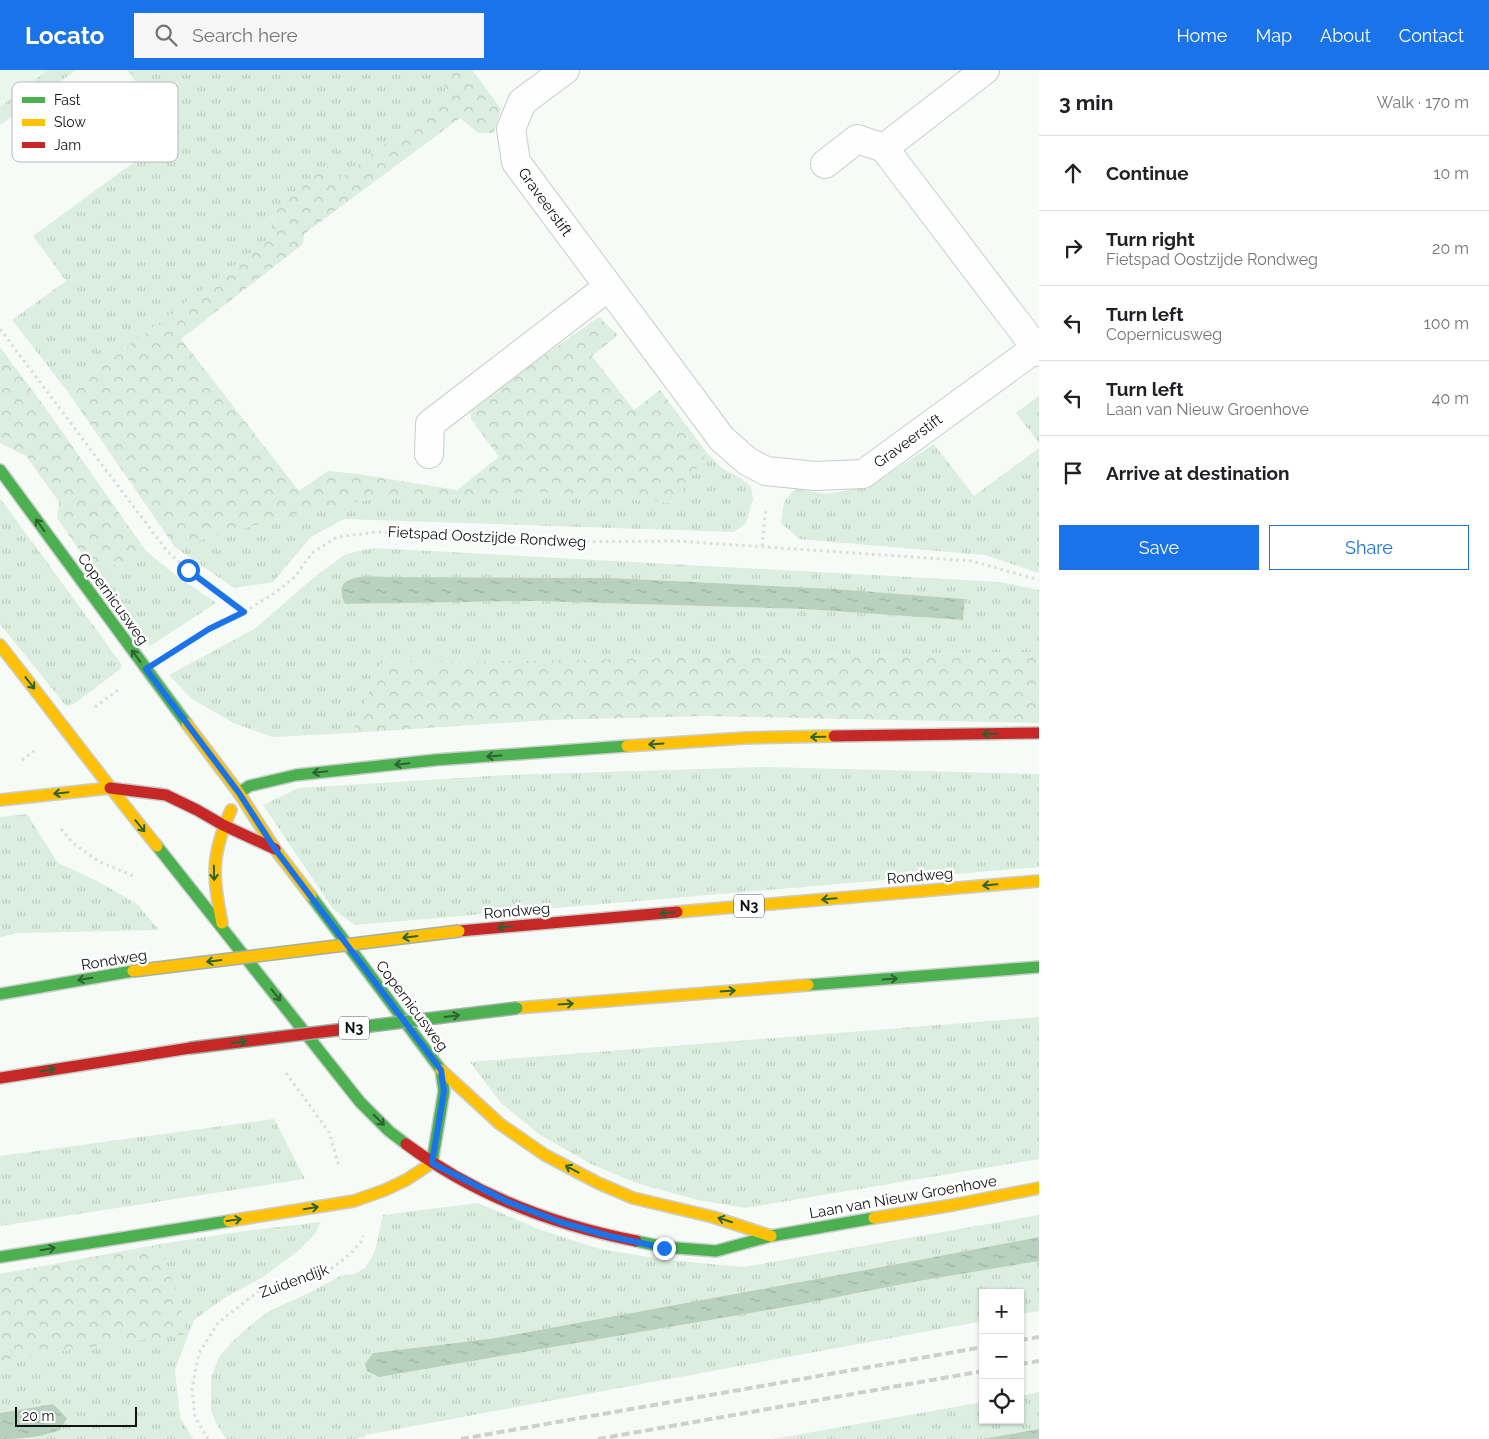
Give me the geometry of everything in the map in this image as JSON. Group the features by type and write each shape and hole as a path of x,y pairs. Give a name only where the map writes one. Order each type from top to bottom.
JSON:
{"main road":[{"name":"Copernicusweg","path":"0,470 239,793 275,849 441,1070 444,1091 432,1163"},
{"path":"0,645 110,788 360,1102 389,1131 432,1163 423,1172 376,1194 354,1201 0,1257"},
{"path":"224,929 215,890 215,855 223,825 239,793 249,786 296,775 454,759 745,738 1039,733"},
{"name":"Copernicusweg","path":"0,800 110,788 166,796 275,849"},
{"name":"Rondweg","path":"0,994 133,971 459,931 1039,881"},
{"name":"N3","path":"0,1078 190,1048 517,1008 1039,967"},
{"name":"Laan van Nieuw Groenhove","path":"441,1070 500,1124 545,1155 598,1183 633,1198 713,1216 771,1236"},
{"name":"Laan van Nieuw Groenhove","path":"432,1163 508,1202 560,1222 609,1236 664,1248 716,1251 771,1236 1039,1188"}],"street":[{"name":"Graveerstift","path":"565,70 522,102 511,128 516,162 722,439 747,461 766,471 815,476 863,474 1038,350 884,148"},
{"path":"825,164 857,139 884,148 984,70"},
{"path":"429,454 430,424 608,287"}],"path":[{"path":"131,74 135,70"},
{"path":"0,328 167,551 188,570 244,612"},
{"name":"Fietspad Oostzijde Rondweg","path":"16,764 146,669 209,629 244,612 276,592 295,577 312,553 337,537 377,532 547,542 677,542 972,561 1039,580"},
{"name":"Zuidendijk","path":"208,1439 195,1417 192,1389 200,1353 218,1323 261,1289 332,1268 351,1253 361,1242 367,1225 354,1201"}],"shaded area":[{"path":"0,70 76,70 59,82 12,82 12,116 0,125"}],"green space":[{"path":"48,70 76,70 59,82 32,82"},
{"path":"127,70 432,70 446,87 445,96 344,176 340,177 329,166 271,216 278,231 274,235 68,392 12,320 66,281 33,236 134,162 178,162 178,82 136,82"},
{"path":"432,70 472,70 501,109 494,133 478,133 460,118 304,234 303,244 181,339 299,491 328,471 457,490 499,457 471,419 471,407 599,317 618,335 592,356 634,410 660,390 707,453 674,503 540,492 467,496 402,494 314,509 175,547 68,392 274,235 278,230 271,215 272,212 325,167 329,166 340,177 344,176 445,96 446,87"},
{"path":"12,98 12,116 0,125 0,107"},
{"path":"0,347 146,551 95,573 57,518 59,502 26,456 0,443"},
{"path":"1039,396 1039,443 1016,413"},
{"path":"934,444 974,496 1039,448 1039,573 985,555 799,539 781,523 784,502 795,489 826,494 870,486"},
{"path":"707,453 723,469 742,479 751,487 753,499 746,523 734,532 344,519 311,537 273,582 234,588 175,547 314,509 402,494 467,496 540,492 673,503"},
{"path":"0,498 122,665 119,670 74,704 66,706 0,624"},
{"path":"374,548 1001,582 1039,590 1039,652 381,663 352,733 272,737 234,723 192,699 169,675 256,628 313,578 346,554","holes":["352,578 612,578 835,589 965,599 963,620 805,609 533,601 345,604 345,582"]},
{"path":"146,551 177,576 216,603 150,646 95,573"},
{"path":"1039,652 1039,723 706,716 548,720 352,733 381,663"},
{"path":"765,767 1039,774 1039,867 355,925 333,909 263,805 299,788 507,775"},
{"path":"27,814 58,863 97,881 137,904 159,930 19,933 0,937 0,817"},
{"path":"1039,1017 1039,1159 746,1208 698,1200 636,1183 591,1164 540,1135 501,1103 470,1062"},
{"path":"274,1119 305,1179 0,1226 0,1156"},
{"path":"478,1203 538,1229 600,1249 667,1260 744,1267 1039,1215 1039,1237 496,1338 373,1353 367,1371 379,1377 1039,1261 1039,1311 1024,1313 1024,1289 979,1289 979,1322 365,1435 365,1437 355,1439 226,1439 216,1423 211,1410 211,1378 219,1357 233,1341 269,1311 313,1291 342,1275 355,1274 366,1267 375,1251 383,1215"},
{"path":"321,1222 315,1234 298,1251 263,1277 223,1299 194,1320 175,1370 180,1417 193,1439 27,1439 41,1436 53,1404 0,1413 0,1361 68,1350 161,1244"},
{"path":"161,1244 188,1334 0,1361 0,1274"},
{"path":"1039,1392 1039,1429 982,1439 773,1439 979,1403 979,1424 1024,1424 1024,1395"}],"water":[{"path":"364,577 612,578 835,589 965,599 963,620 805,609 533,601 345,604 342,593 343,585 348,581"},
{"path":"1039,1237 1039,1261 379,1377 367,1371 365,1364 373,1353 496,1338"},
{"path":"53,1404 67,1418 60,1430 30,1438 0,1439 0,1413"},
{"path":"1039,1429 1039,1439 982,1439"}],"railway":[{"path":"1024,1339 1039,1337"},
{"path":"461,1439 979,1348"},
{"path":"1024,1363 1039,1361"},
{"path":"598,1439 979,1372"}],"traffic: fast":[{"path":"0,470 187,724"},
{"path":"239,793 249,786 296,775 435,760 627,746"},
{"path":"157,846 360,1102 389,1131 406,1144"},
{"path":"311,896 441,1070 444,1091 432,1163"},
{"path":"808,985 1039,967"},
{"path":"0,994 133,971"},
{"path":"345,1029 517,1008"},
{"path":"636,1241 664,1247 716,1251 771,1236 874,1218"},
{"path":"0,1257 229,1221"}],"traffic: slow":[{"path":"0,645 157,846"},
{"path":"187,724 239,793 275,849 311,896"},
{"path":"627,746 745,738 834,736"},
{"path":"0,800 110,788"},
{"path":"222,923 216,892 215,866 220,840 231,810"},
{"path":"677,912 1039,881"},
{"path":"133,971 459,931"},
{"path":"517,1008 808,985"},
{"path":"441,1070 500,1124 545,1155 598,1183 633,1198 713,1217 771,1236"},
{"path":"229,1221 354,1201 406,1180 432,1163"},
{"path":"874,1218 1039,1188"}],"traffic: jam":[{"path":"834,736 1039,733"},
{"path":"110,788 166,795 223,825 275,849"},
{"path":"459,931 677,912"},
{"path":"190,1048 345,1029"},
{"path":"0,1078 190,1048"},
{"path":"406,1144 459,1178 515,1205 575,1226 636,1241"}],"route":[{"path":"188,570 244,612 209,629 146,669 239,793 275,849 441,1070 444,1091 432,1163 508,1202 560,1222 609,1236 664,1248"}]}
